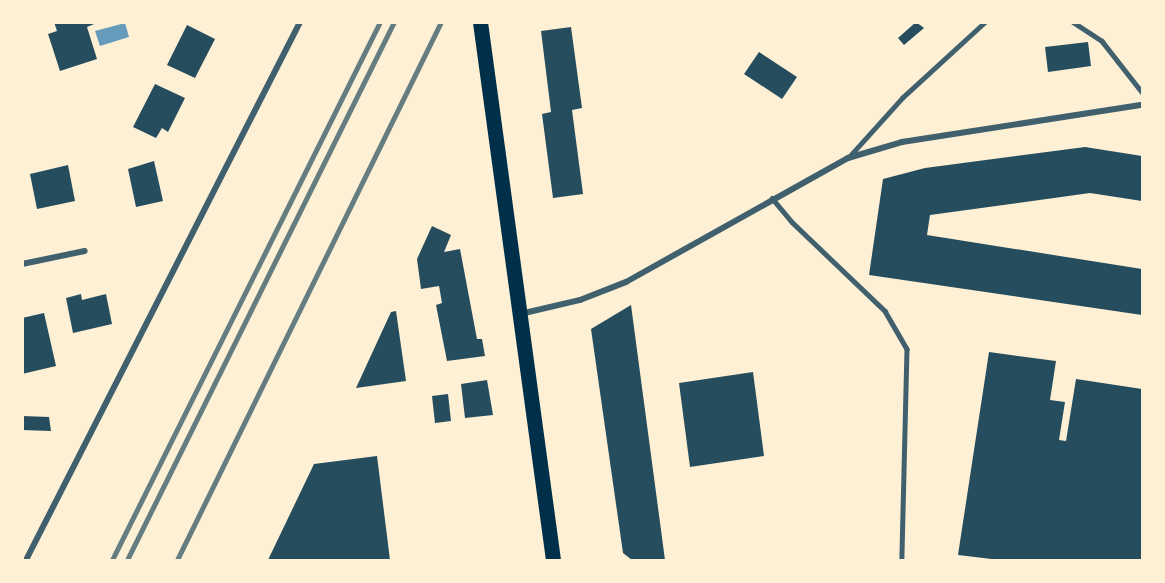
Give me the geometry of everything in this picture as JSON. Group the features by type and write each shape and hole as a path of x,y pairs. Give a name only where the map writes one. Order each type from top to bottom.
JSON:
{"main road":[{"path":"480,22 553,561"}],"street":[{"path":"26,561 300,22"},
{"path":"520,314 580,300 626,282 772,198 848,158 902,142 1143,105"},
{"path":"22,264 85,251"}],"lane":[{"path":"848,158 902,98 986,22"},
{"path":"1072,22 1102,41 1143,92"},
{"path":"772,198 792,222 885,311 907,349 902,561"}],"water":[{"path":"125,23 129,37 100,46 95,31"}],"building":[{"path":"54,22 99,22 87,27 97,59 60,71 48,34 57,31"},
{"path":"916,22 924,28 904,45 898,38"},
{"path":"187,25 215,39 195,78 167,65"},
{"path":"571,27 582,108 572,110 583,194 553,198 542,114 551,112 541,31"},
{"path":"1088,42 1091,66 1048,72 1045,47"},
{"path":"759,52 797,77 782,99 744,74"},
{"path":"155,84 185,98 168,132 162,128 156,138 133,127"},
{"path":"1085,147 1142,156 1142,201 1090,193 930,215 927,235 1142,269 1142,315 869,275 883,179 925,168"},
{"path":"154,161 163,201 136,207 128,169"},
{"path":"68,165 75,201 37,209 30,174"},
{"path":"432,226 451,235 444,252 460,249 477,339 482,339 485,356 447,361 436,305 442,303 439,286 421,289 417,259"},
{"path":"81,294 82,300 106,294 112,324 73,333 66,298"},
{"path":"631,305 665,560 632,560 623,553 591,329"},
{"path":"396,311 406,381 356,388 391,312"},
{"path":"44,313 56,366 22,374 22,318"},
{"path":"989,352 1056,361 1050,400 1065,402 1059,440 1066,441 1076,379 1142,389 1142,560 1000,560 958,555"},
{"path":"753,372 764,456 690,467 679,383"},
{"path":"487,380 493,415 465,418 461,384"},
{"path":"448,394 451,421 435,423 432,396"},
{"path":"22,416 49,417 51,431 22,430"},
{"path":"377,456 390,560 268,560 314,464"}],"railway":[{"path":"112,560 380,22"},
{"path":"127,560 394,22"},
{"path":"177,560 441,22"}]}
